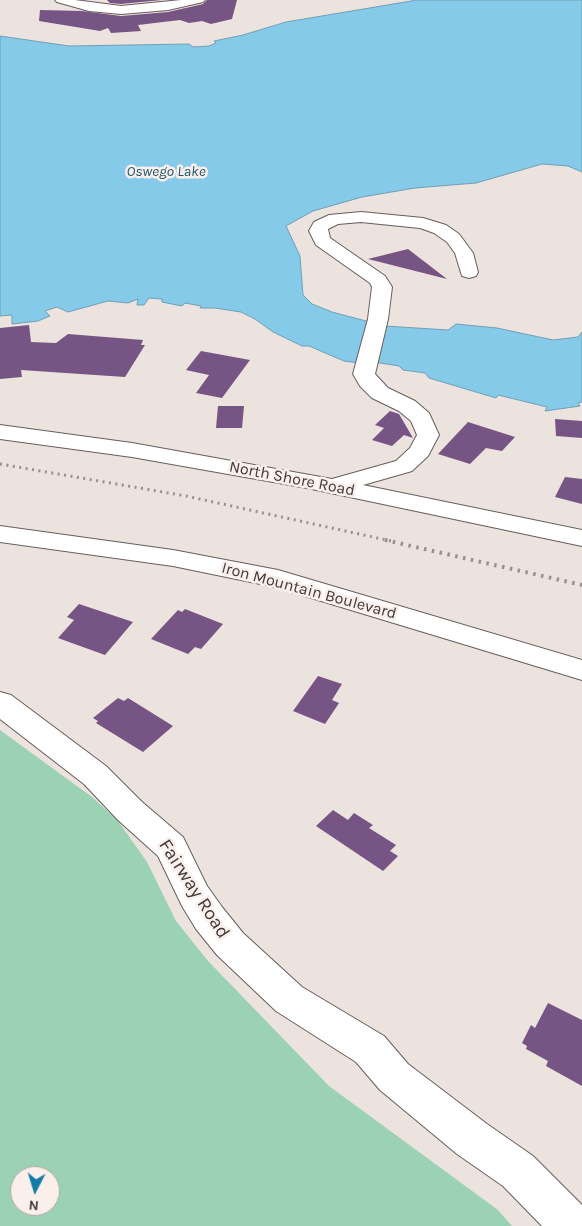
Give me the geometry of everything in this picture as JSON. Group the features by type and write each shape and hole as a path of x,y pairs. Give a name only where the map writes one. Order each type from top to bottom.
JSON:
{"street":[{"path":"61,0 89,7 121,10 168,6 199,0"},
{"path":"330,486 404,466 420,451 428,435 421,418 407,406 380,393 364,374 378,319 382,287 378,280 322,241 318,231 320,226 335,219 361,217 423,223 440,229 453,238 464,253 469,272"},
{"name":"North Shore Road","path":"0,432 132,450 330,486 582,538"},
{"name":"Iron Mountain Boulevard","path":"0,534 173,558 278,580 582,670"},
{"name":"Fairway Road","path":"0,703 95,775 130,811 171,847 194,896 209,918 230,944 289,999 370,1049 394,1077 472,1139 518,1171 572,1226"}],"green space":[{"path":"0,730 92,797 118,821 147,862 176,921 208,961 329,1086 498,1210 512,1226 0,1226"}],"water":[{"name":"Oswego Lake","path":"417,0 582,0 582,172 568,166 542,164 476,183 415,188 362,197 313,211 286,226 300,256 303,295 312,304 332,312 385,326 448,330 456,324 497,328 553,340 578,337 582,332 582,402 578,403 580,406 545,411 547,407 498,395 496,398 429,378 425,373 403,370 399,366 368,361 359,363 344,361 309,346 302,346 273,332 241,312 200,308 201,306 185,303 182,306 162,302 162,299 149,298 144,305 137,305 138,299 128,303 108,301 68,312 57,307 45,311 50,316 38,321 12,324 12,315 0,316 0,36 69,46 189,44 193,47 209,46 216,43 214,41 243,35 286,22"}],"building":[{"path":"107,0 162,0 121,4 110,3"},
{"path":"207,0 237,0 232,19 211,24 202,21 189,23 180,20 138,25 141,31 111,33 108,28 100,31 39,21 40,10 82,11 121,16 168,12 203,4"},
{"path":"408,249 447,279 368,259"},
{"path":"29,325 31,342 56,343 68,334 143,340 141,345 145,345 125,377 21,370 22,377 0,379 0,328"},
{"path":"201,351 250,360 222,398 196,393 209,375 186,370"},
{"path":"218,406 244,406 242,428 216,428"},
{"path":"390,411 399,414 413,438 404,435 392,446 372,440 384,428 375,425"},
{"path":"555,419 582,421 582,438 556,436"},
{"path":"468,422 515,437 502,451 486,448 470,464 438,454"},
{"path":"565,477 582,479 582,504 555,497"},
{"path":"79,604 133,622 105,655 58,638 74,620 67,617"},
{"path":"185,609 223,624 201,649 195,647 188,654 151,639 178,610 182,612"},
{"path":"318,676 342,684 332,700 339,703 325,724 293,711"},
{"path":"118,698 124,701 128,698 173,726 143,752 96,723 98,721 93,718"},
{"path":"333,810 348,820 354,813 373,825 369,828 396,845 390,851 398,856 383,871 316,826"},
{"path":"548,1003 582,1020 582,1086 546,1066 548,1061 526,1049 527,1046 522,1043 531,1025 535,1028"}],"railway":[{"path":"0,464 186,496 391,541"},
{"path":"385,540 582,585"}]}
